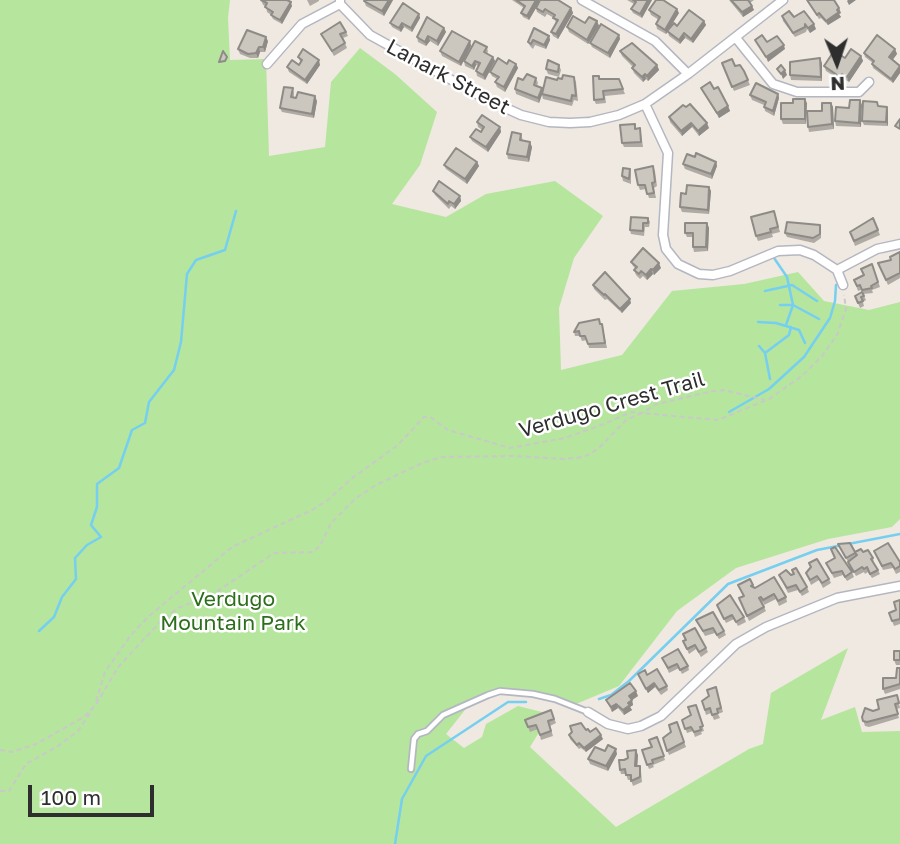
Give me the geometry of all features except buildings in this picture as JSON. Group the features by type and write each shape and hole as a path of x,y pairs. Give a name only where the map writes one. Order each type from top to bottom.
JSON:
{"street":[{"path":"582,0 655,41 688,74"},
{"name":"Lanark Street","path":"340,2 370,35 485,99 521,115 549,122 590,121 618,115 645,104 783,0"},
{"path":"267,64 302,24 340,2"},
{"path":"736,38 773,84 797,92 859,92 869,82"},
{"path":"645,104 668,153 663,234 666,249 678,264 699,274 713,275 791,249 814,255 837,270 844,285"},
{"path":"837,270 877,249 900,244"},
{"path":"588,712 608,724 628,729 641,726 662,716 736,644 766,627 837,598 900,586"}],"lane":[{"path":"411,769 414,739 418,734 428,731 443,715 500,691 555,699 588,712"}],"path":[{"path":"0,750 12,752 36,744 74,724 95,706 118,667 161,621 178,608 212,595 274,553 313,552 320,546 331,523 355,499 376,485 422,463 442,457 584,457 598,449 626,420 642,413 718,420 766,401 802,376 822,356 837,335 846,309 844,285"},
{"name":"Verdugo Crest Trail","path":"0,792 9,792 26,764 58,746 78,730 95,706 105,672 131,635 149,616 232,547 328,500 351,479 398,445 424,417 430,417 448,430 510,448 565,438 631,412 642,413 657,404 713,391 724,390 766,401"}],"green space":[{"name":"Verdugo Mountain Park","path":"0,0 230,0 230,60 266,59 269,156 325,147 331,82 360,48 395,74 437,112 420,165 392,204 446,217 486,194 555,181 603,216 574,258 559,308 561,370 622,355 672,291 744,284 798,272 824,301 869,310 900,302 900,519 892,527 828,539 736,568 677,611 619,686 576,704 504,689 472,701 446,734 464,748 482,737 486,724 518,706 550,714 530,747 616,827 749,749 763,744 771,693 848,648 821,720 855,707 862,732 900,731 900,844 0,844"}],"waterway":[{"path":"39,631 54,617 62,597 76,579 75,558 87,545 101,537 91,525 97,507 97,484 119,468 132,430 145,423 149,402 174,370 181,342 187,274 196,260 225,250 236,211"},
{"path":"772,255 787,277 793,305 786,325"},
{"path":"765,291 792,285 817,301"},
{"path":"729,412 769,389 804,357 830,318 836,285"},
{"path":"780,305 793,305 819,319"},
{"path":"758,322 776,323 799,330 805,343"},
{"path":"765,353 789,335 791,327"},
{"path":"759,346 765,353 770,379"},
{"path":"599,699 611,695 629,681 728,584 817,550 900,534"},
{"path":"395,844 402,799 426,756 508,702 526,702"}]}
